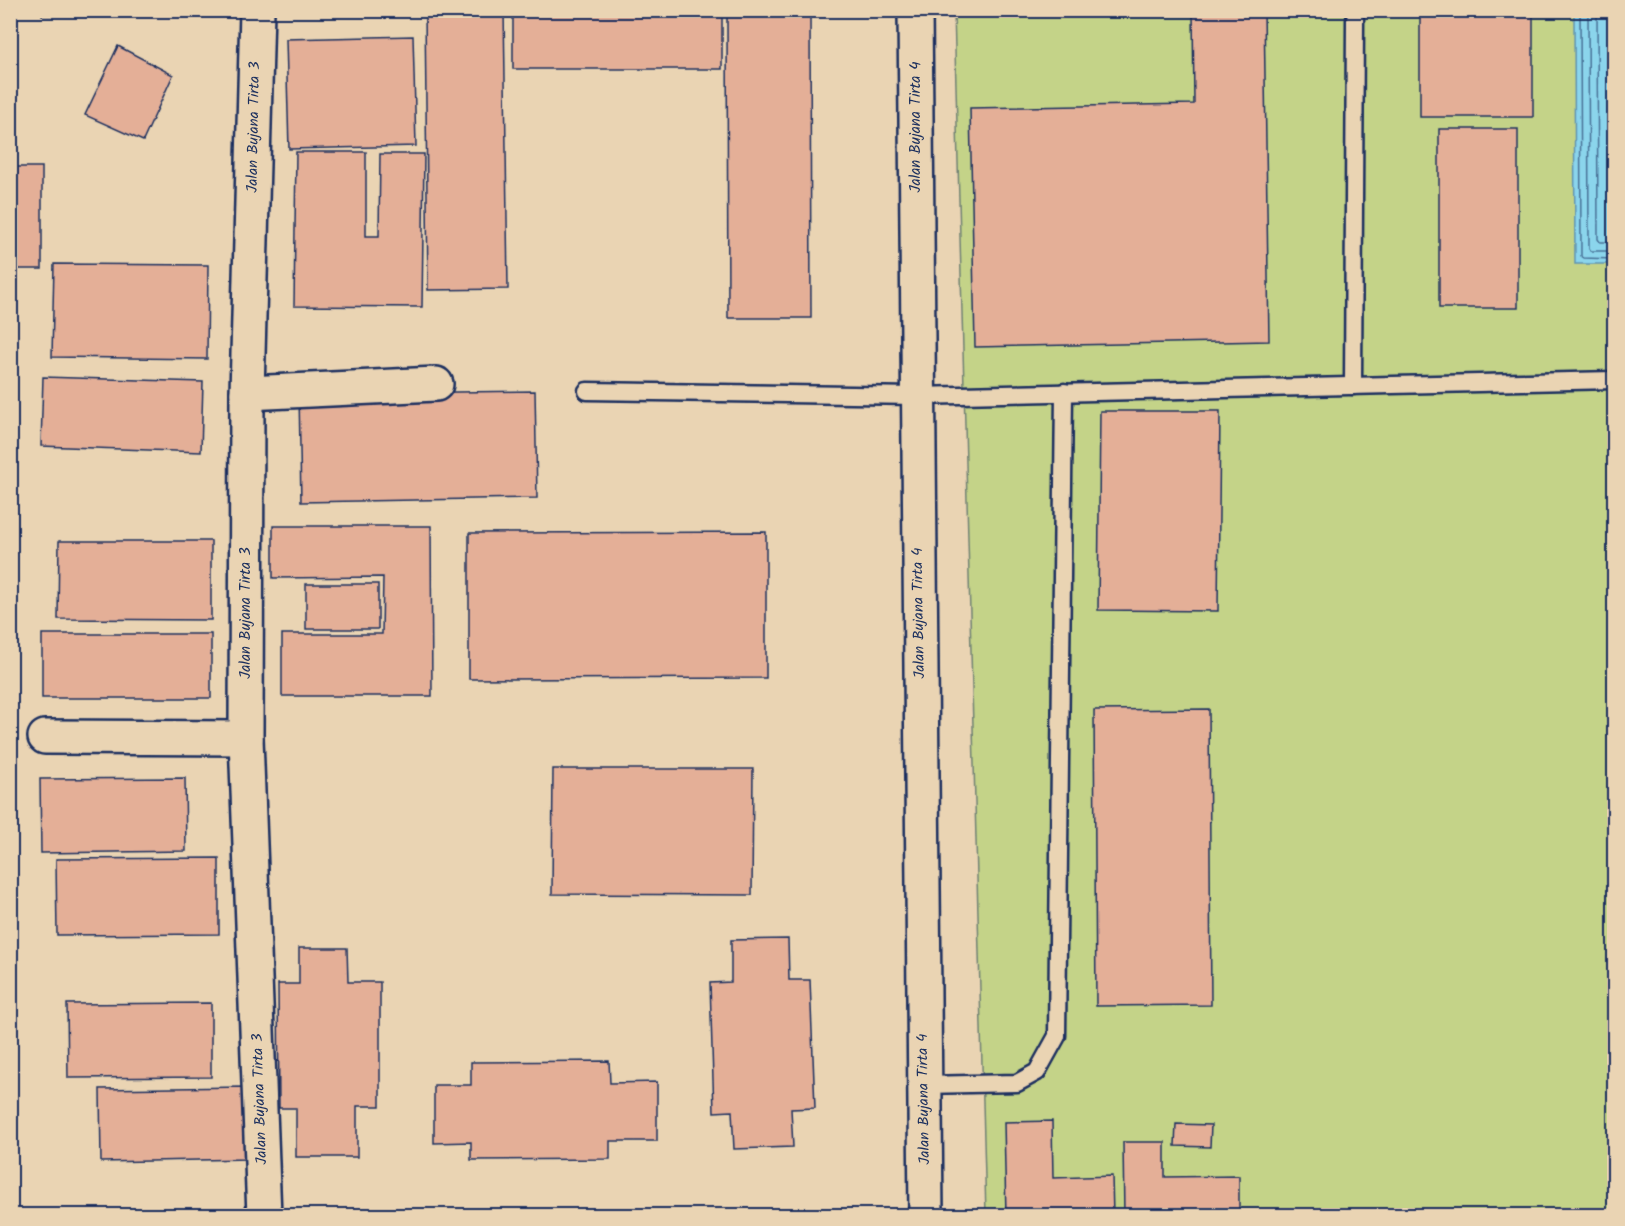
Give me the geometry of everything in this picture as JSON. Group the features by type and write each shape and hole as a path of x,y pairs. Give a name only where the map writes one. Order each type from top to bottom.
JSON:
{"street":[{"name":"Jalan Bujana Tirta 3","path":"257,10 247,393 246,738 264,1215"},
{"name":"Jalan Bujana Tirta 4","path":"915,10 926,1215"},
{"path":"247,393 436,384"},
{"path":"45,737 246,738"}],"lane":[{"path":"1353,386 1355,19"},
{"path":"587,391 917,396 1614,380"},
{"path":"924,1085 1017,1083 1038,1072 1057,1036 1064,392"}],"green space":[{"path":"954,11 1614,11 1614,1215 986,1215"}],"water":[{"path":"1574,11 1614,11 1614,264 1575,264"}],"building":[{"path":"42,10 122,10 122,16 42,15"},
{"path":"425,10 504,10 508,289 428,290"},
{"path":"513,10 722,10 722,69 513,69"},
{"path":"1193,10 1264,10 1269,341 975,347 970,108 1194,104"},
{"path":"1420,10 1533,10 1533,117 1420,117"},
{"path":"810,15 811,318 728,318 727,16"},
{"path":"413,36 416,146 289,149 286,39"},
{"path":"118,46 173,75 143,141 85,115"},
{"path":"1439,129 1518,129 1518,308 1439,308"},
{"path":"296,152 366,152 366,236 379,236 380,154 424,154 422,307 294,306"},
{"path":"17,167 42,167 42,269 17,269"},
{"path":"54,264 208,265 207,359 52,357"},
{"path":"43,377 203,382 201,452 41,446"},
{"path":"535,391 537,498 301,502 299,394"},
{"path":"1100,411 1220,411 1218,611 1098,610"},
{"path":"273,526 431,526 432,696 282,696 282,634 382,634 383,577 273,578"},
{"path":"766,532 766,678 469,679 469,533"},
{"path":"59,541 211,541 211,620 58,619"},
{"path":"306,584 378,584 378,629 306,629"},
{"path":"42,634 211,634 211,698 42,698"},
{"path":"1209,709 1211,1005 1096,1006 1094,710"},
{"path":"553,769 753,769 752,895 552,894"},
{"path":"185,778 186,851 41,853 40,779"},
{"path":"219,858 219,934 57,935 56,859"},
{"path":"788,939 789,980 810,980 815,1108 791,1109 793,1147 734,1149 732,1111 714,1112 710,983 731,982 731,940"},
{"path":"299,948 347,948 348,982 380,982 380,1106 357,1106 357,1157 296,1157 296,1108 279,1108 278,984 299,984"},
{"path":"211,1003 211,1077 68,1078 67,1004"},
{"path":"609,1061 610,1083 657,1082 657,1141 610,1141 610,1159 471,1160 471,1142 434,1143 434,1085 471,1085 471,1062"},
{"path":"246,1087 248,1159 101,1162 100,1089"},
{"path":"1052,1121 1053,1178 1112,1176 1113,1216 1006,1216 1004,1122"},
{"path":"1176,1124 1211,1125 1210,1147 1175,1146"},
{"path":"1123,1142 1165,1142 1165,1177 1239,1176 1239,1216 1124,1216"}]}
